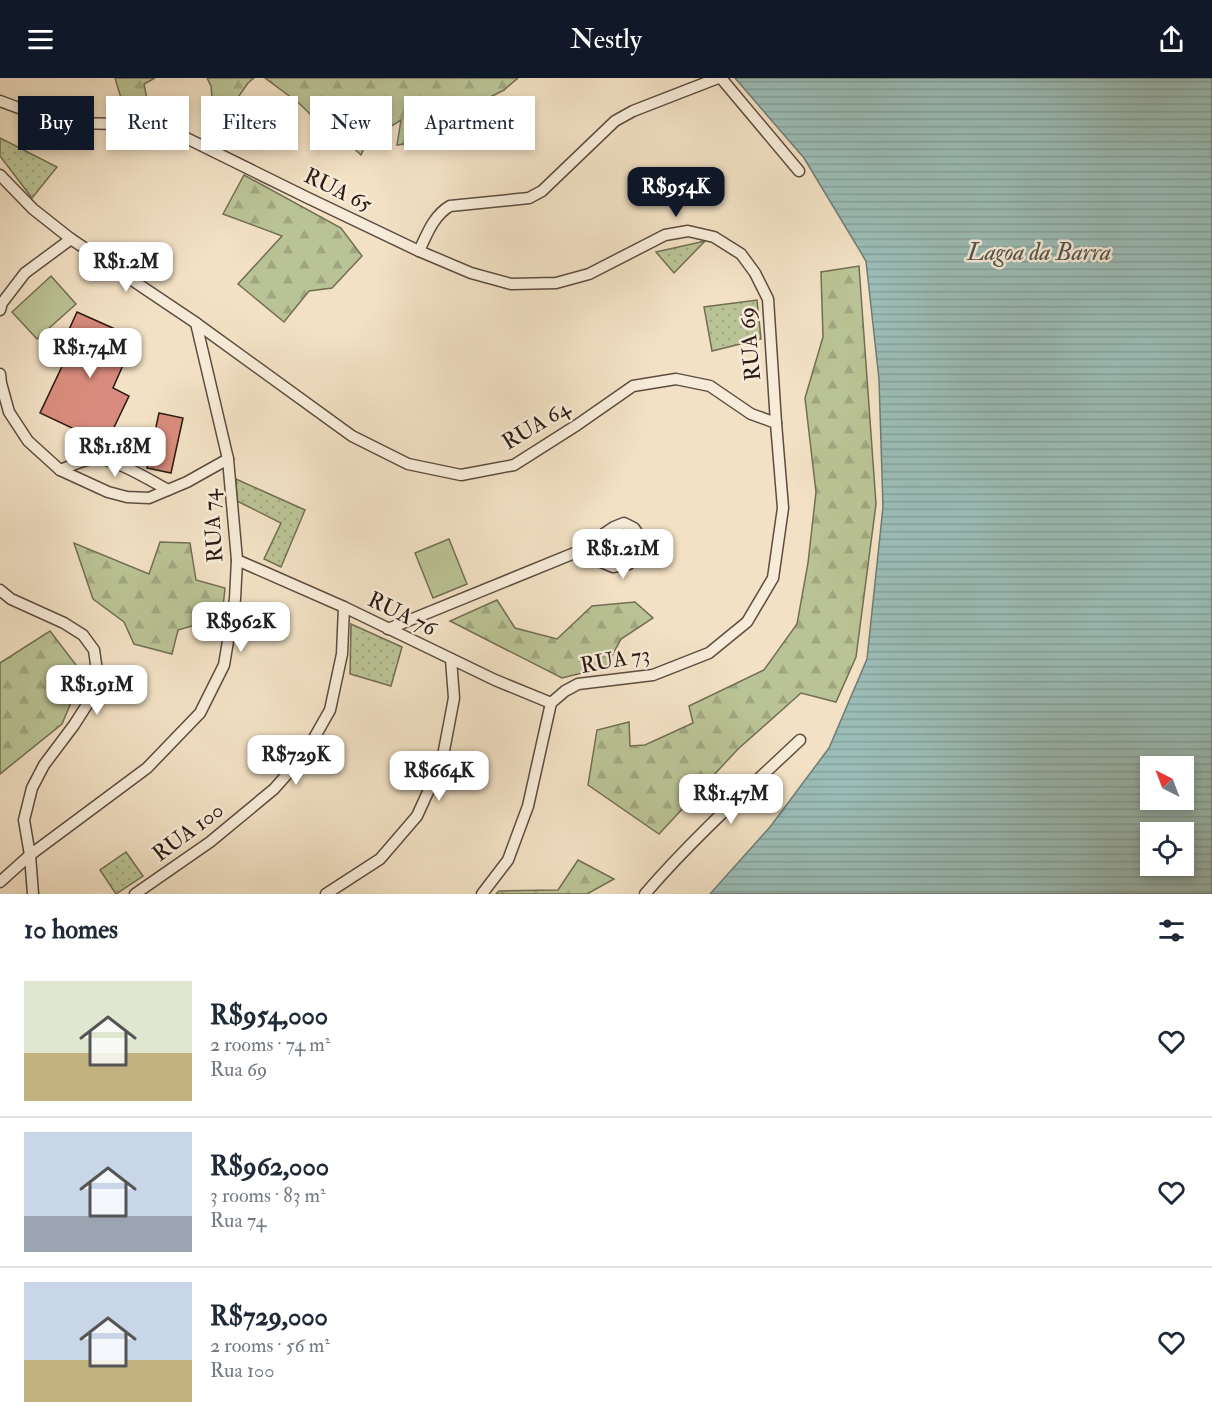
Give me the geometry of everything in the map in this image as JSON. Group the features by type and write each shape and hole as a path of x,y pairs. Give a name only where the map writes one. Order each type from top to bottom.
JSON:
{"street":[{"path":"419,251 435,218 442,210 450,206 529,198 542,191 615,121 633,111 719,78 799,171"},
{"name":"RUA 65","path":"0,101 46,118 68,123 122,124 168,129 419,251"},
{"name":"RUA 64","path":"0,174 33,209 71,239 196,323 352,436 408,464 461,475 514,465 633,386 676,379 710,386 751,414 776,423"},
{"name":"RUA 69","path":"419,251 471,273 511,284 556,283 589,273 665,235 688,231 714,237 741,254 755,273 768,299 776,423"},
{"path":"0,310 2,303 25,273 71,239"},
{"name":"RUA 74","path":"0,882 30,855 147,768 200,713 224,665 235,599 237,560 228,459 196,323"},
{"path":"0,374 9,412 28,441 60,470 108,492 127,497 149,498 187,482 228,459"},
{"name":"RUA 73","path":"550,703 565,690 578,684 652,675 709,653 747,622 773,578 775,566 783,508 776,423"},
{"path":"60,470 93,458 102,459 116,463 168,490"},
{"path":"388,629 577,552 614,527 624,524 634,528 641,538 638,555 629,564 614,567 577,552"},
{"name":"RUA 76","path":"237,560 344,607 495,680 550,703"},
{"path":"0,590 12,599 64,623 83,635 94,650 97,671 90,700 44,765 32,788 24,820 33,894"},
{"name":"RUA 100","path":"135,894 210,842 274,789 305,754 330,710 342,654 344,607"},
{"path":"326,894 380,859 417,816 442,761 454,698 451,659"},
{"path":"482,894 508,860 528,806 550,703"},
{"path":"645,894 696,838 800,741"}],"green space":[{"path":"115,78 155,78 144,84 146,96 120,96"},
{"path":"207,78 254,78 239,96 212,96"},
{"path":"265,78 518,78 504,90 492,96 404,96 404,144 397,145 401,120 392,126 392,96 310,96 310,114 298,103 298,96 289,96"},
{"path":"0,138 18,147 18,150 24,150 57,167 32,198 0,156"},
{"path":"244,175 341,228 362,256 332,288 309,291 284,322 238,284 282,236 223,214"},
{"path":"705,241 674,273 656,252"},
{"path":"859,266 876,504 856,657 836,702 801,693 738,749 659,834 588,785 597,730 629,722 630,746 645,745 693,723 689,706 764,670 797,624 808,563 816,492 805,398 823,337 821,272"},
{"path":"51,276 76,304 37,339 12,312"},
{"path":"757,300 761,339 712,351 704,307"},
{"path":"236,479 305,510 281,567 264,559 281,523 237,501"},
{"path":"449,539 467,584 433,598 415,553"},
{"path":"160,542 190,543 196,580 225,588 222,617 178,630 172,654 134,644 124,622 93,599 74,543 149,574"},
{"path":"497,600 515,628 557,639 592,606 635,602 653,618 621,639 606,667 562,678 450,621"},
{"path":"351,624 402,647 391,686 350,674"},
{"path":"50,631 83,674 62,724 0,774 0,663"},
{"path":"126,852 143,876 116,894 100,870"},
{"path":"578,860 614,879 587,894 496,894 499,891 558,890"}],"water":[{"name":"Lagoa da Barra","path":"735,78 1212,78 1212,894 710,894 770,827 829,748 867,659 883,507 879,379 866,261 804,158"}],"building":[{"path":"77,312 135,338 113,388 129,396 106,444 40,413 65,360 57,356"},
{"path":"159,413 183,418 171,473 147,468"}]}
